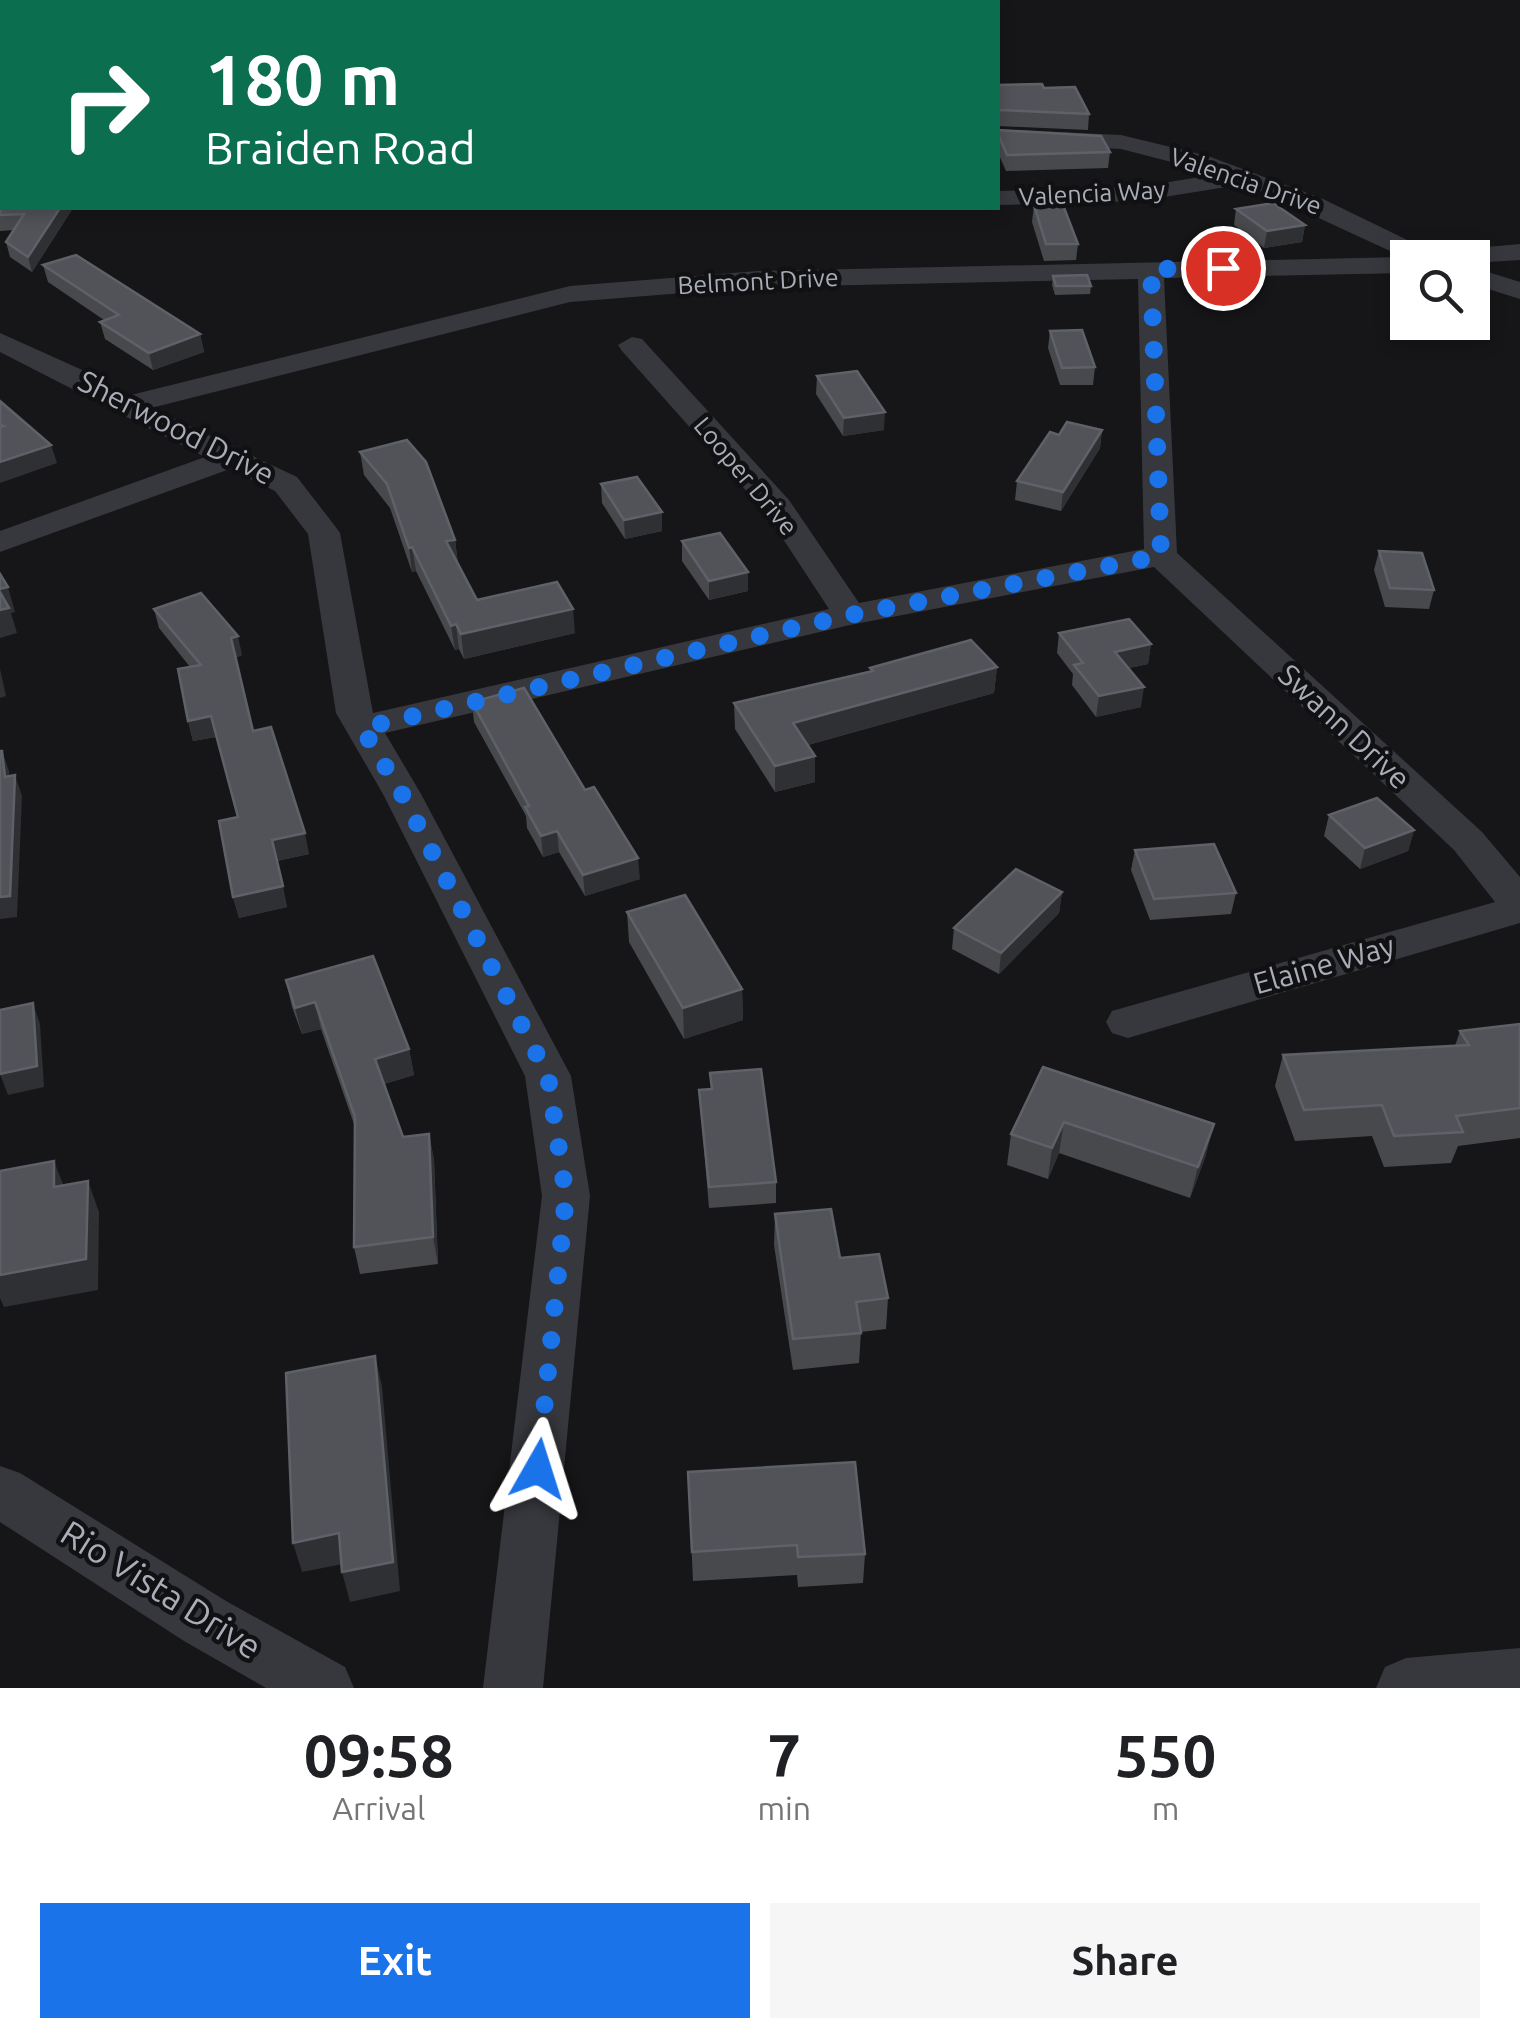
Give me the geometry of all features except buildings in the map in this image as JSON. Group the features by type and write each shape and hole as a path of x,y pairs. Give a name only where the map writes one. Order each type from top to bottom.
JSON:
{"street":[{"name":"Valencia Drive","path":"1000,136 1121,142 1193,158 1335,212 1390,240"},
{"name":"Valencia Way","path":"1000,198 1139,194 1245,177"},
{"path":"1490,254 1520,252"},
{"name":"Belmont Drive","path":"123,406 570,294 758,279 1390,265"},
{"path":"362,728 850,615 1161,556 1151,269"},
{"path":"1490,280 1520,291"},
{"name":"Sherwood Drive","path":"0,341 123,406 286,484 324,533 354,713 402,794 548,1076 566,1196 513,1688"},
{"name":"Looper Drive","path":"632,345 778,507 850,615"},
{"path":"0,542 232,458"},
{"name":"Swann Drive","path":"1161,556 1468,841 1520,907"},
{"name":"Elaine Way","path":"1128,1022 1520,907"},
{"name":"Rio Vista Drive","path":"0,1490 205,1620 324,1688"},
{"path":"1406,1688 1520,1678"}],"route":[{"path":"538,1469 566,1196 548,1076 402,794 362,728 850,615 1161,556 1151,269 1223,268"}]}
